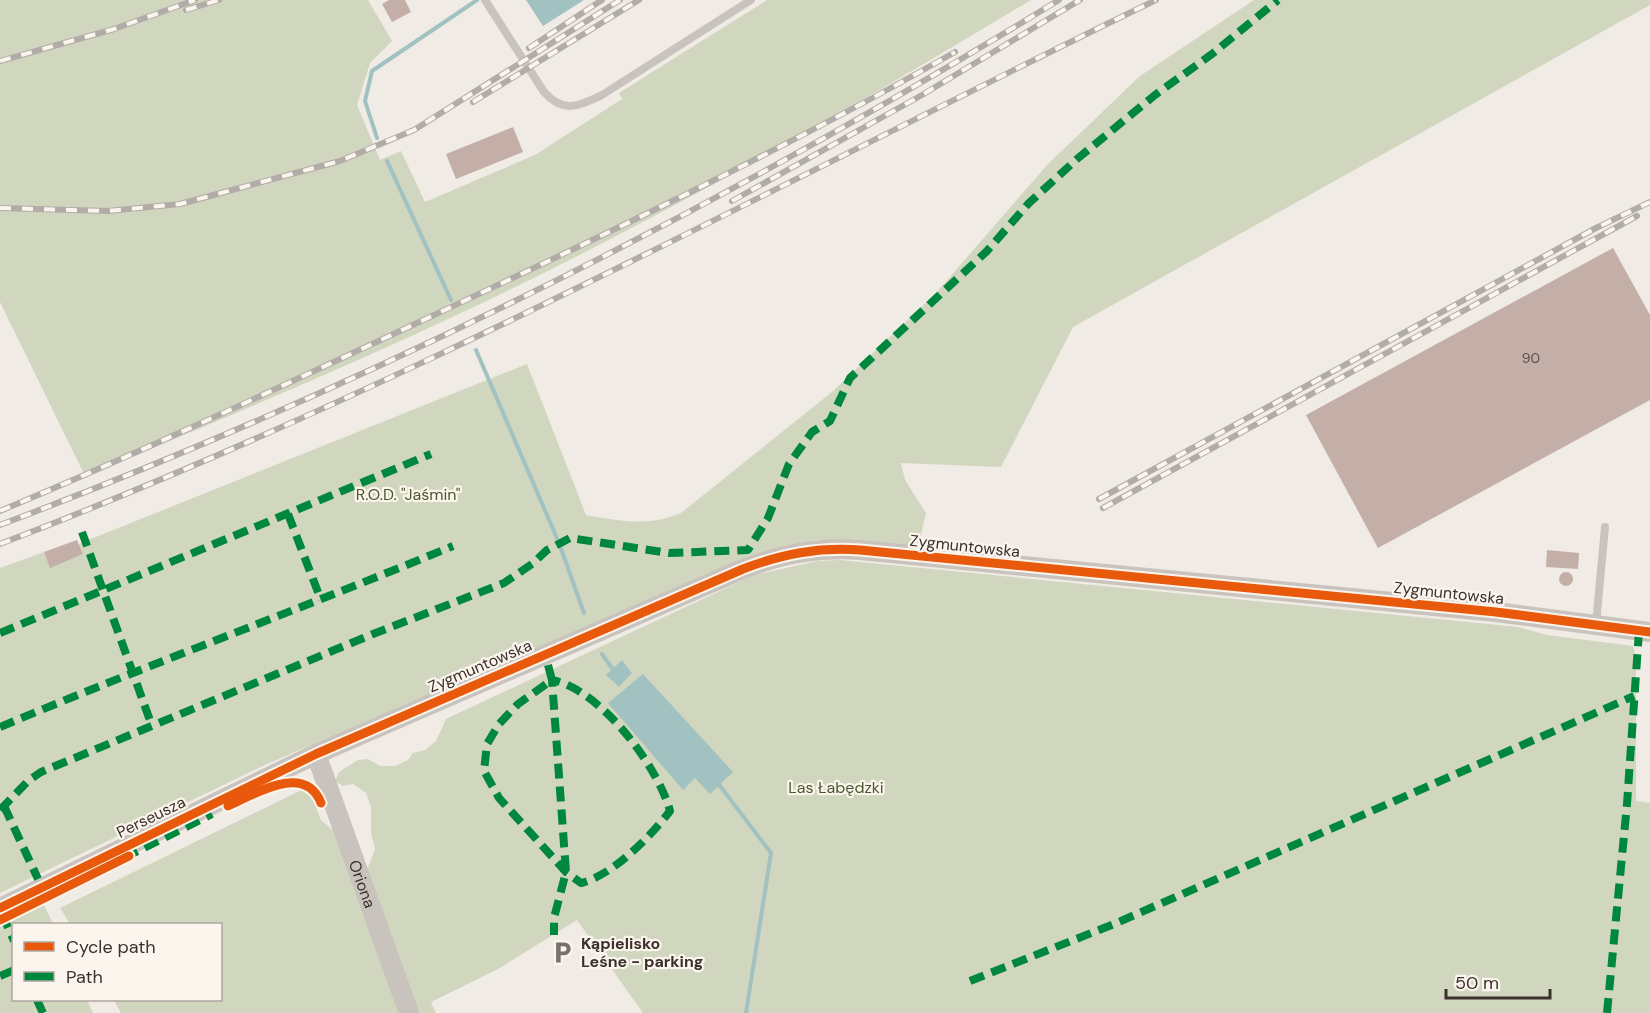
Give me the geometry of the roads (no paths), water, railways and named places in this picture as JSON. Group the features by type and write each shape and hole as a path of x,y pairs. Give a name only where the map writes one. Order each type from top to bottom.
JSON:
{"street":[{"name":"Zygmuntowska","path":"316,754 743,569 771,558 819,549 860,550 1496,612 1650,632"},
{"name":"Perseusza","path":"0,908 316,754"},
{"name":"Oriona","path":"316,754 409,1013"}],"lane":[{"path":"486,1 543,92 554,103 565,107 581,104 602,95 751,0"},
{"path":"1596,625 1605,527"}],"water":[{"path":"526,0 584,0 543,26"},
{"path":"622,660 632,673 619,687 606,675"},
{"path":"643,674 733,772 710,794 695,778 683,790 608,703"}],"waterway":[{"path":"377,138 365,101 372,71 477,0"},
{"path":"387,161 451,300"},
{"path":"476,350 559,543 584,613"},
{"path":"602,654 614,671"},
{"path":"717,782 771,853 746,1013"}],"railway":[{"path":"0,61 114,29 195,0"},
{"path":"186,10 219,0"},
{"path":"529,48 602,0"},
{"path":"0,208 108,211 180,204 340,161 414,130 620,0"},
{"path":"473,102 639,0"},
{"path":"0,525 138,471 274,413 542,288 804,149 1059,0"},
{"path":"732,201 922,95 1080,0"},
{"path":"0,544 149,485 440,354 584,285 1156,0"},
{"path":"0,511 217,416 564,253 761,156 955,52"},
{"path":"1099,499 1596,228 1650,202"},
{"path":"1103,508 1637,216"}],"place":[{"name":"Kąpielisko Leśne - parking","path":"563,952"}],"park label":[{"name":"R.O.D. \"Jaśmin\"","path":"408,494"},
{"name":"Las Łabędzki","path":"836,787"}]}
